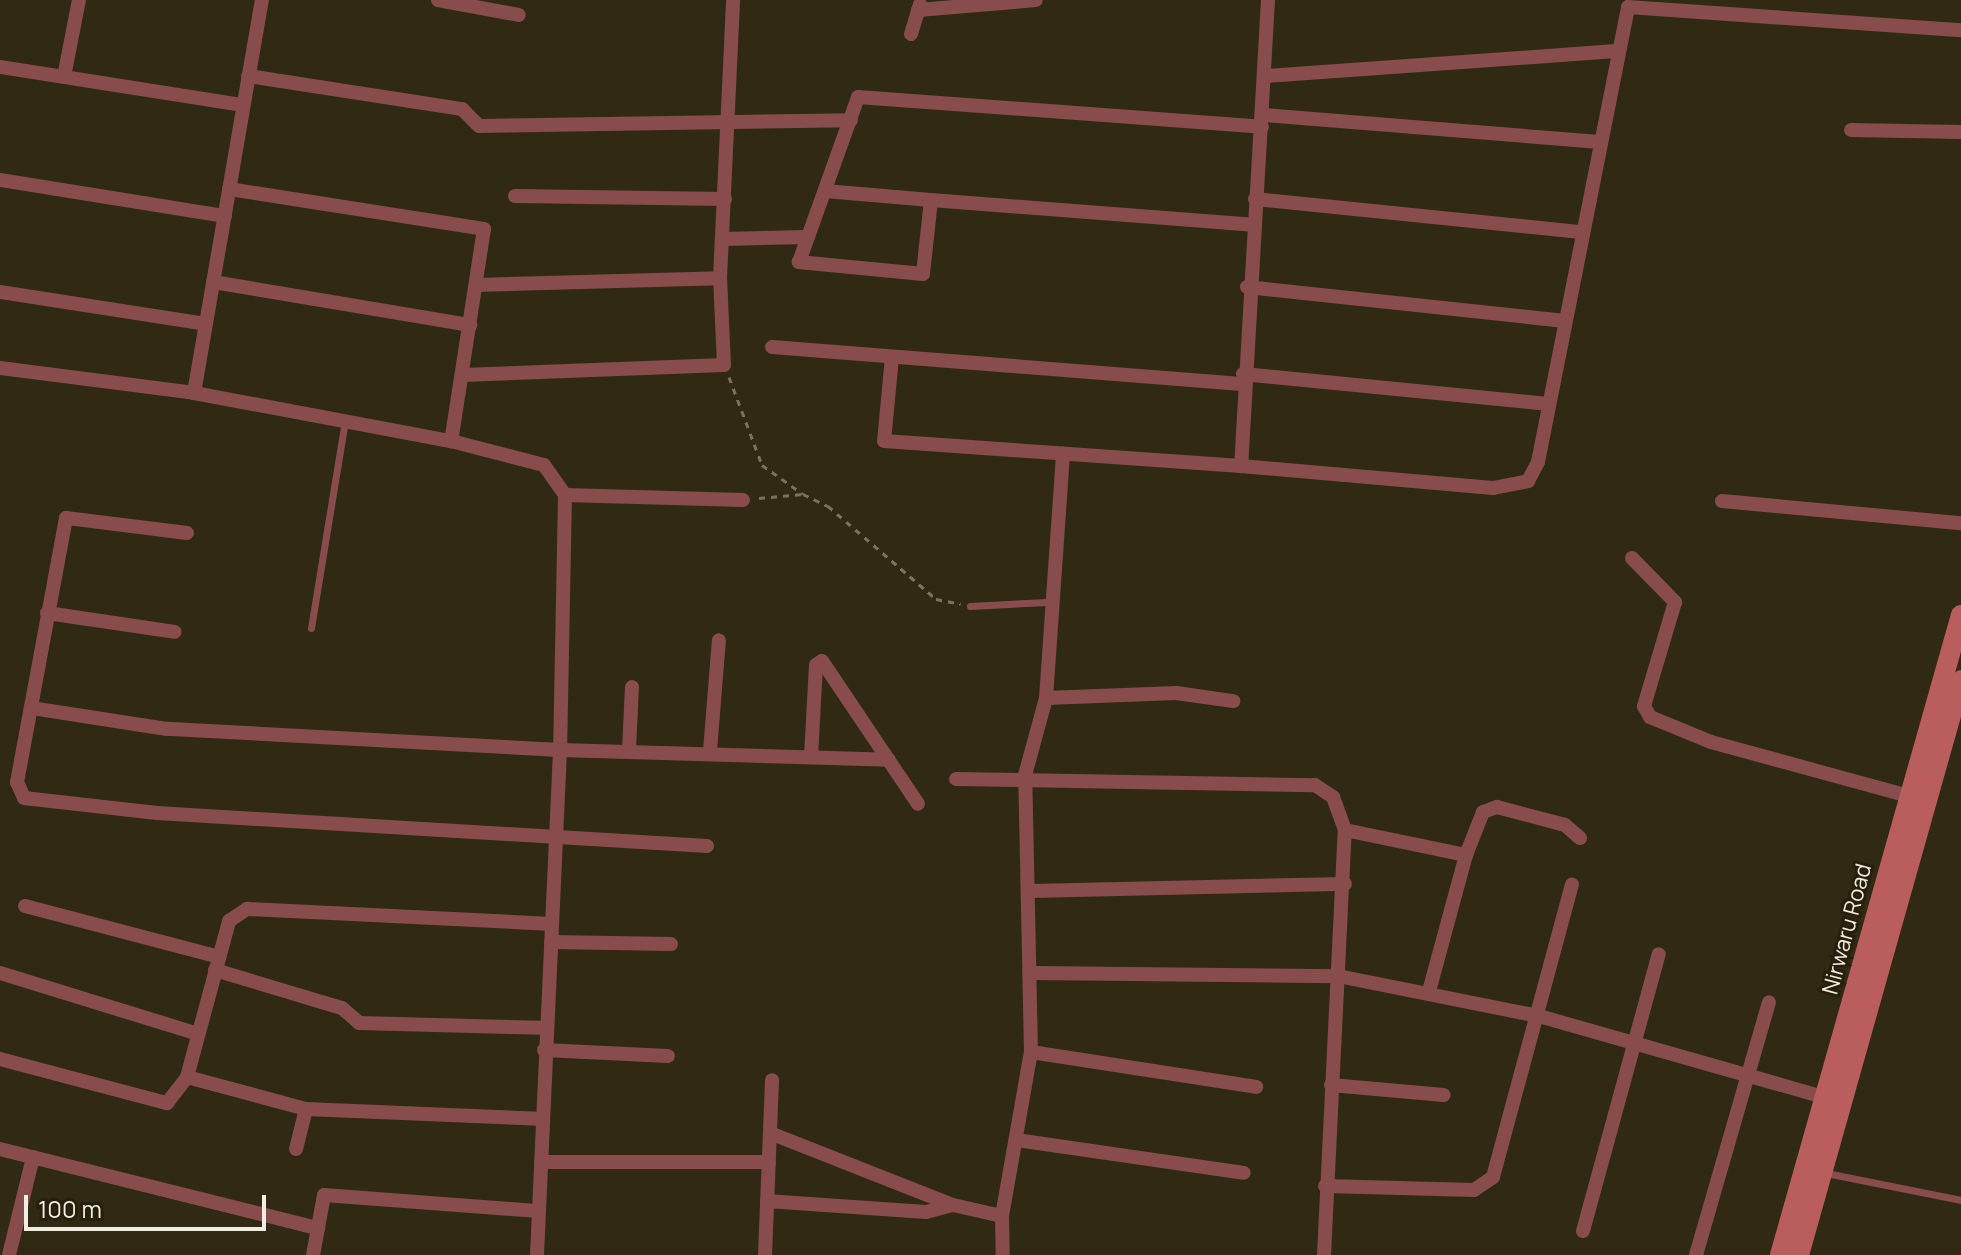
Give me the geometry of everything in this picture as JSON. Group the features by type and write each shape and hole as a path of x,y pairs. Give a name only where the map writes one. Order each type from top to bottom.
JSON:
{"street":[{"path":"64,77 79,0"},
{"path":"194,393 262,0"},
{"path":"438,0 519,15"},
{"path":"462,375 724,365 720,278 733,0"},
{"path":"911,34 920,5 1036,0"},
{"path":"1241,466 1247,287 1268,76 1268,0"},
{"path":"892,357 884,441 1511,487 1528,481 1538,462 1628,4 1961,30"},
{"path":"1268,76 1619,51"},
{"path":"0,67 243,105"},
{"path":"248,76 462,109 479,126 576,130 727,117 851,120"},
{"path":"931,200 923,274 799,262 858,97 1600,142"},
{"path":"1851,130 1961,129"},
{"path":"0,180 225,216"},
{"path":"229,189 478,227 485,236 451,441"},
{"path":"825,191 1253,225"},
{"path":"515,196 725,199"},
{"path":"1255,199 1581,232"},
{"path":"723,239 808,237"},
{"path":"476,285 720,278"},
{"path":"213,282 470,325"},
{"path":"1247,287 1565,321"},
{"path":"0,292 206,324"},
{"path":"772,347 1243,379 1549,404"},
{"path":"0,368 194,393 451,441 544,465 565,495 560,750 544,1028 537,1255"},
{"path":"1003,1255 1002,1216 1031,1052 1034,973 1025,775 1046,698 1047,602 1063,454"},
{"path":"565,495 743,500"},
{"path":"1722,501 1961,523"},
{"path":"187,533 66,518 17,782 24,798 556,839 707,846"},
{"path":"1632,558 1675,602 1644,706 1650,717 1908,796"},
{"path":"47,613 175,632"},
{"name":"Nirwaru Road","path":"1780,1255 1961,615"},
{"path":"710,751 719,640"},
{"path":"811,757 822,661 918,804"},
{"name":"Nirwaru Road","path":"1799,1255 1961,680"},
{"path":"629,750 632,687"},
{"path":"1046,698 1176,693 1233,701"},
{"path":"31,708 167,729 560,750 710,751 889,760"},
{"path":"956,779 1025,775 1315,785 1333,797 1345,830 1345,884 1325,1186 1324,1255"},
{"path":"1429,991 1466,855 1483,812 1497,807 1565,825 1580,838"},
{"path":"1345,830 1466,855"},
{"path":"1031,891 1345,884"},
{"path":"1325,1186 1486,1185 1539,1016 1572,884"},
{"path":"25,906 217,964 342,1008 359,1023 544,1028"},
{"path":"0,1059 151,1102 167,1103 187,1077 229,921 247,909 552,924"},
{"path":"551,942 671,944"},
{"path":"1583,1231 1659,954"},
{"path":"0,973 198,1034"},
{"path":"1034,973 1338,976 1429,991 1539,1016 1826,1098"},
{"path":"1696,1255 1753,1076 1769,1002"},
{"path":"544,1050 668,1056"},
{"path":"1031,1052 1256,1087"},
{"path":"187,1077 306,1109 540,1119"},
{"path":"765,1255 772,1080"},
{"path":"1331,1085 1444,1095"},
{"path":"296,1149 306,1109"},
{"path":"770,1133 953,1205 1002,1216"},
{"path":"1016,1140 1244,1173"},
{"path":"0,1149 318,1228"},
{"path":"9,1255 33,1157"},
{"path":"541,1162 769,1162"},
{"path":"313,1255 324,1195 538,1211"},
{"path":"767,1201 926,1212 953,1205"}],"lane":[{"path":"311,628 345,421"},
{"path":"970,606 1047,602"},
{"path":"1824,1172 1961,1200"}],"path":[{"path":"724,365 762,465 889,552 936,599 970,606"},
{"path":"743,500 803,494"}]}
